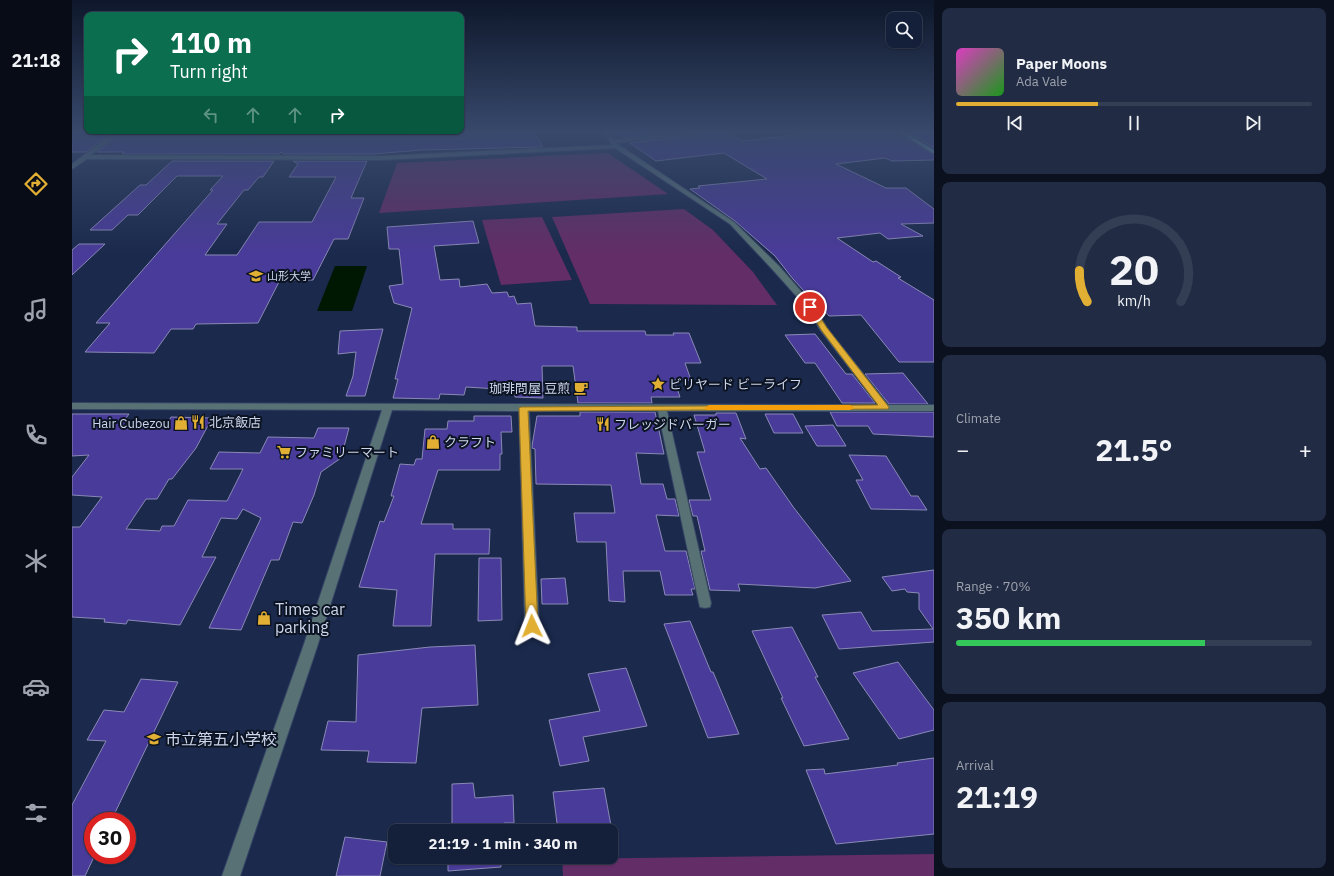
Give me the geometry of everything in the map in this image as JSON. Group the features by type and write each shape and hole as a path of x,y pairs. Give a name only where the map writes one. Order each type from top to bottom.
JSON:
{"street":[{"path":"656,172 732,223 776,268 810,307 824,329 885,408"},
{"path":"72,406 934,408"},
{"path":"231,876 310,647 388,407"},
{"path":"524,408 532,626"},
{"path":"662,408 705,603"}],"shaded area":[{"path":"394,172 636,172 668,194 379,213"},
{"path":"684,209 713,230 753,272 777,305 590,304 552,217"},
{"path":"542,217 572,280 501,285 482,220"},
{"path":"335,266 367,266 352,311 317,311"},
{"path":"934,854 934,876 563,876 562,864 618,864 618,858"}],"building":[{"path":"160,172 267,172 263,177 259,177 248,190 244,190 217,224 227,224 205,255 237,255 259,222 312,222 336,177 289,177 293,172 362,172 351,198 364,198 348,239 334,239 313,280 280,280 258,323 196,324 193,329 171,329 154,353 85,352 110,323 96,323 213,190 210,190 223,176 177,176 138,215 128,215 112,230 90,230 140,185 146,185"},
{"path":"755,172 852,172 886,188 906,188 934,209 934,223 901,224 923,236 888,239 880,233 837,238 873,262 876,261 901,277 898,278 934,300 934,362 899,362 861,315 829,316 819,304 816,304 793,279 775,256 735,221 690,189 700,188 698,186 767,179"},
{"path":"473,221 479,243 434,246 440,280 459,279 460,287 487,284 492,293 507,292 509,297 514,296 517,304 531,303 535,326 577,327 577,331 645,331 646,335 674,335 673,333 689,333 701,363 685,363 691,380 674,380 680,397 651,397 652,403 578,403 573,366 542,366 543,398 515,397 514,390 466,387 464,395 440,394 439,399 393,398 398,379 395,379 412,308 394,303 389,286 403,284 399,249 389,249 387,227"},
{"path":"79,244 105,244 72,275 72,250"},
{"path":"383,329 365,396 346,396 353,376 356,352 338,354 340,331"},
{"path":"815,334 846,374 852,374 875,403 842,403 815,363 805,363 785,335"},
{"path":"903,373 928,404 889,404 865,374"},
{"path":"580,412 655,412 664,454 636,453 641,484 663,484 667,499 675,499 679,516 656,515 665,551 686,551 695,589 691,589 693,595 665,595 660,571 623,571 625,602 609,601 606,542 577,542 574,513 615,513 611,485 536,484 535,449 532,448 532,446 537,416 580,416"},
{"path":"830,412 934,412 934,437 873,434 868,426 837,426"},
{"path":"716,413 736,413 746,439 740,438 760,469 766,468 794,508 851,581 815,588 738,584 740,591 710,590 701,551 705,551 697,516 693,516 689,500 711,500 697,452 705,452 694,415 716,415"},
{"path":"72,414 129,414 124,421 168,422 171,417 212,418 196,448 172,479 169,479 157,499 146,499 126,529 160,531 162,526 174,526 188,500 227,501 243,469 210,469 219,452 260,453 268,437 314,438 318,428 349,428 341,458 321,472 314,495 302,523 293,522 279,560 271,560 241,630 209,628 261,518 243,509 237,519 221,518 202,557 216,557 180,625 128,620 126,624 104,622 105,619 72,617 72,527 80,527 102,497 72,495 72,477 89,455 72,456"},
{"path":"765,414 793,414 803,433 774,433"},
{"path":"474,416 511,416 512,432 501,432 502,454 500,454 500,470 438,470 421,524 453,524 453,529 490,529 489,554 435,554 431,626 393,626 397,590 359,587 380,521 384,522 394,496 391,496 400,464 414,465 416,459 422,459 425,429 447,429 448,421 474,421"},
{"path":"833,425 846,446 817,446 805,426"},
{"path":"849,455 886,456 911,496 918,496 927,510 871,509 856,480 863,480"},
{"path":"479,558 501,558 502,620 478,621"},
{"path":"934,570 934,642 839,649 822,615 861,612 872,631 933,629 919,609 919,593 907,592 905,589 892,591 882,577"},
{"path":"565,578 568,604 542,604 541,579"},
{"path":"690,621 739,734 708,738 664,624"},
{"path":"792,627 818,677 815,677 849,739 804,746 752,631"},
{"path":"475,645 478,705 422,708 416,763 367,762 369,751 321,750 328,721 356,722 358,655 430,647"},
{"path":"898,662 934,710 934,730 899,739 853,673"},
{"path":"626,668 647,726 583,737 589,761 560,766 549,720 600,711 588,674"},
{"path":"141,679 178,682 115,812 84,812 84,864 91,864 85,876 72,876 72,805 106,741 87,740 104,710 124,712"},
{"path":"934,758 934,834 836,844 806,770 824,769 825,774 898,765 897,763"},
{"path":"473,783 475,798 513,795 514,823 452,824 452,784"},
{"path":"604,788 611,824 557,824 553,792"},
{"path":"345,837 387,842 380,876 336,876"},
{"path":"448,864 501,864 501,867 448,871"}],"slow traffic":[{"path":"709,408 850,408"}],"place":[{"name":"山形大学","path":"256,276"},
{"name":"ビリヤード ビーライフ","path":"658,384"},
{"name":"珈琲問屋 豆煎","path":"581,388"},
{"name":"北京飯店","path":"198,422"},
{"name":"Hair Cubezou","path":"181,423"},
{"name":"フレッジドバーガー","path":"603,424"},
{"name":"クラフト","path":"433,442"},
{"name":"ファミリーマート","path":"284,452"},
{"name":"Times car parking","path":"264,618"},
{"name":"市立第五小学校","path":"154,739"}],"route":[{"path":"532,626 524,408 885,408 824,329 810,307"}]}
